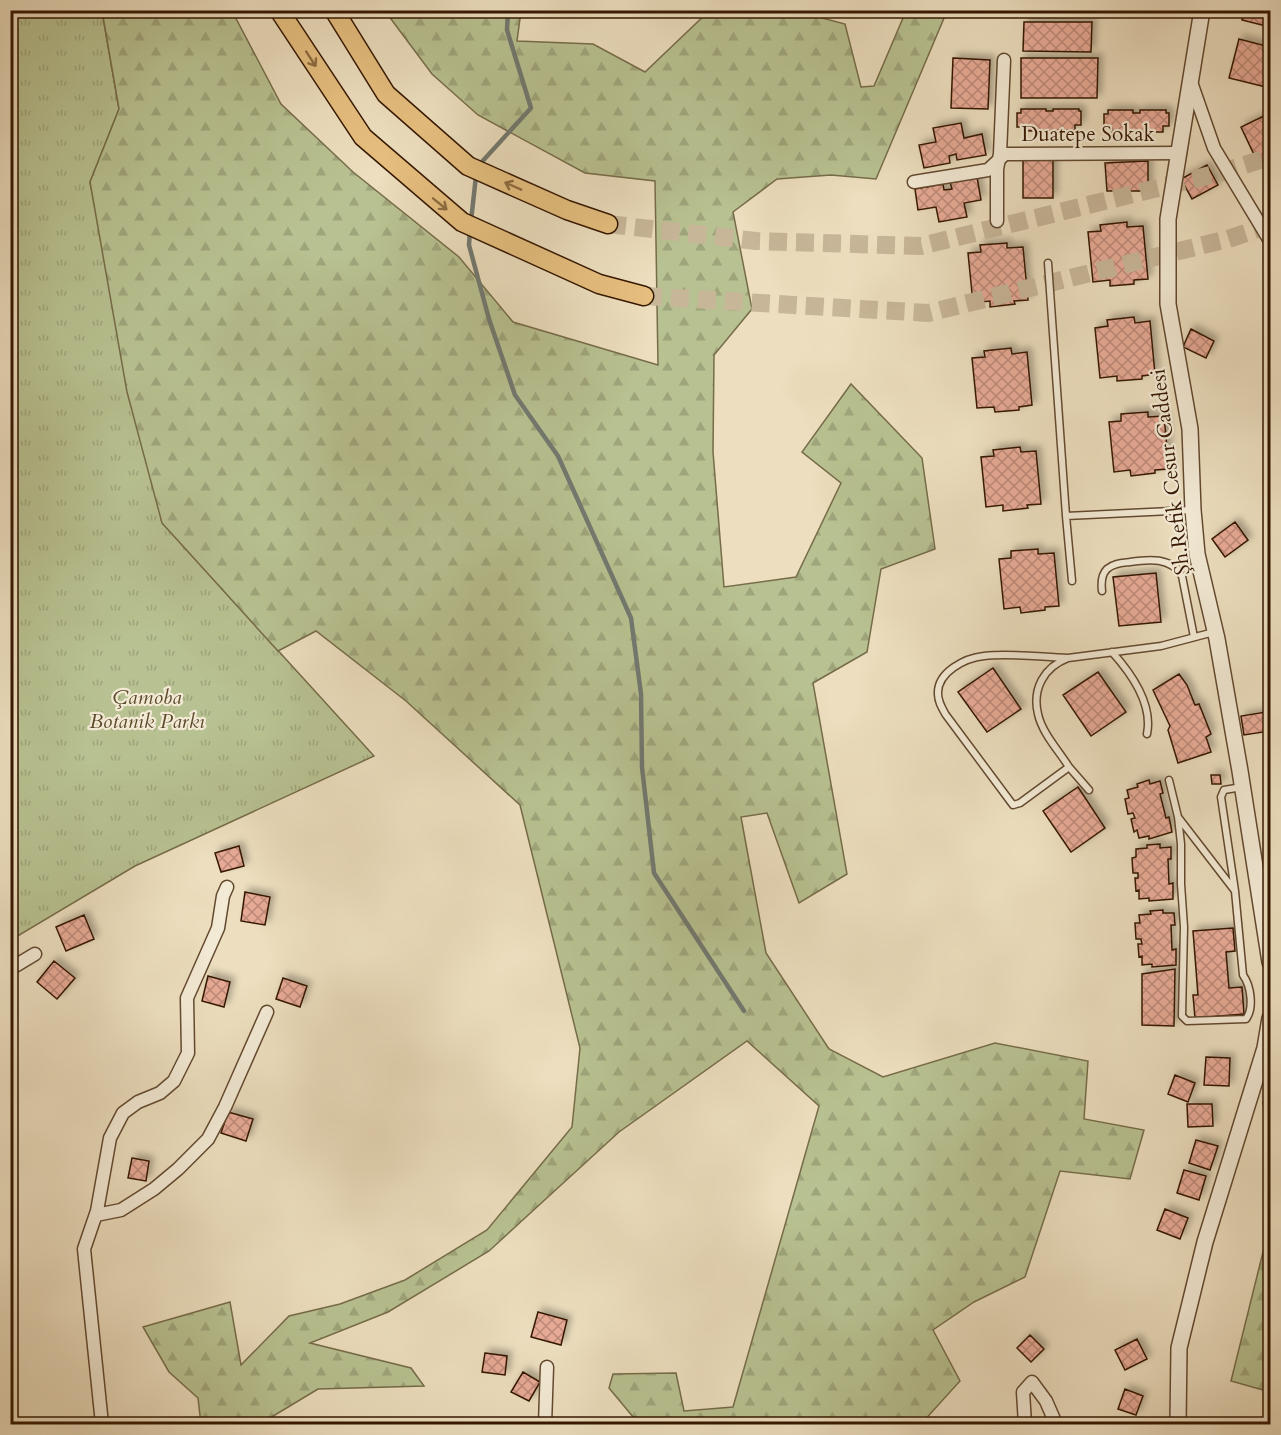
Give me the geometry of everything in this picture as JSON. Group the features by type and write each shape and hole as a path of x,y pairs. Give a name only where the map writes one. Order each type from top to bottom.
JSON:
{"main road":[{"path":"279,10 363,137 462,222 599,284 644,296"},
{"path":"334,10 386,94 468,166 567,210 608,224"}],"street":[{"name":"Şh.Refik Cesur Caddesi","path":"1202,10 1192,86 1168,219 1168,304 1190,429 1197,554 1215,632 1270,962"},
{"name":"Duatepe Sokak","path":"997,221 997,169 1004,60"},
{"path":"1192,86 1214,148 1270,241"},
{"name":"Duatepe Sokak","path":"914,182 988,170 1005,154 1180,153"},
{"path":"102,1425 84,1250 96,1215 110,1138 123,1113 138,1102 160,1093 174,1081 188,1053 187,998 218,928 223,896 227,887"},
{"path":"10,969 35,954"},
{"path":"96,1215 121,1210 154,1189 208,1139 225,1107 267,1012"},
{"path":"1178,1425 1179,1348 1205,1242 1268,1047 1270,1018"},
{"path":"545,1425 547,1367"},
{"path":"1025,1425 1023,1392 1032,1382 1046,1401 1056,1425"}],"lane":[{"path":"1048,263 1072,581"},
{"path":"1066,516 1193,510"},
{"path":"1102,591 1103,575 1107,568 1115,564 1157,560 1169,563 1178,568 1182,576 1194,637"},
{"path":"1069,767 1013,805 946,715 937,692 941,680 950,670 982,656 1068,658 1161,646 1215,632"},
{"path":"1112,652 1134,682 1147,711 1149,722 1147,734"},
{"path":"1068,658 1057,662 1038,686 1038,715 1069,767 1089,790"},
{"path":"1169,780 1178,817 1181,844 1184,927 1182,1016 1187,1021 1245,1019 1249,1014 1249,983 1243,975 1235,891 1221,797 1224,790 1242,787"},
{"path":"1178,817 1235,891"}],"green space":[{"name":"Çamoba Botanik Parkı","path":"10,11 102,11 119,109 90,182 162,523 374,756 135,866 11,940"},
{"path":"102,11 232,11 281,104 353,172 459,257 513,322 658,365 655,181 585,173 478,115 432,74 385,11 521,11 517,41 593,44 645,72 709,11 796,11 845,24 861,87 874,86 906,11 947,11 876,179 831,175 777,179 733,212 752,309 714,355 713,452 724,587 796,577 841,483 802,452 851,384 922,458 935,549 881,569 867,652 813,683 847,874 799,903 767,813 741,817 766,953 829,1049 883,1077 995,1043 1088,1061 1084,1119 1144,1130 1130,1179 1060,1171 1025,1277 974,1302 933,1330 960,1381 921,1424 639,1424 609,1388 613,1374 676,1373 684,1411 733,1407 819,1106 747,1041 619,1132 489,1251 388,1312 310,1343 411,1368 424,1386 318,1389 260,1424 201,1424 198,1398 169,1372 143,1327 230,1302 241,1365 289,1316 340,1304 405,1280 487,1230 572,1127 580,1048 520,805 406,701 316,631 278,651 162,523 127,392 90,182 119,109"},
{"path":"1264,1248 1270,1249 1270,1392 1231,1381"}],"building":[{"path":"1244,10 1270,10 1270,27 1242,20"},
{"path":"1024,22 1092,22 1091,52 1023,51"},
{"path":"1239,39 1270,47 1270,88 1229,78"},
{"path":"953,58 990,60 988,109 951,108"},
{"path":"1021,58 1098,58 1097,98 1021,98"},
{"path":"1021,109 1053,111 1053,109 1079,109 1081,125 1075,125 1075,130 1025,131 1025,127 1017,127 1017,113 1021,113"},
{"path":"1108,110 1133,110 1133,113 1140,113 1140,110 1166,110 1166,113 1169,113 1169,126 1163,126 1163,132 1112,132 1112,128 1104,128 1104,114 1108,114"},
{"path":"1270,113 1270,158 1258,163 1241,127"},
{"path":"961,123 964,138 982,134 986,155 957,160 956,154 949,156 950,163 924,168 919,145 936,142 933,128"},
{"path":"1023,159 1053,159 1053,198 1023,198"},
{"path":"1148,161 1148,191 1107,191 1105,163"},
{"path":"1207,165 1218,185 1192,199 1181,179"},
{"path":"977,177 981,200 964,203 967,217 939,222 936,207 918,210 915,189 943,184 944,190 952,189 950,182"},
{"path":"1127,222 1127,227 1143,226 1148,279 1134,280 1134,284 1110,286 1110,280 1093,282 1088,232 1101,231 1100,225"},
{"path":"1007,243 1007,248 1023,247 1028,300 990,307 990,301 973,303 968,253 981,252 980,245"},
{"path":"1134,317 1135,323 1150,321 1155,374 1142,376 1142,379 1117,381 1117,376 1100,378 1095,328 1108,326 1107,320"},
{"path":"1191,329 1214,341 1206,358 1183,347"},
{"path":"1011,348 1012,354 1027,352 1032,405 1019,407 1019,410 995,412 994,407 977,408 972,358 985,357 984,351"},
{"path":"1148,412 1148,417 1164,416 1169,469 1131,476 1130,470 1114,472 1109,422 1121,421 1121,414"},
{"path":"1020,447 1021,452 1036,451 1041,504 1003,511 1003,505 986,507 981,457 994,456 993,450"},
{"path":"1235,522 1248,540 1225,557 1212,539"},
{"path":"1038,549 1038,554 1054,553 1059,606 1021,613 1020,607 1004,609 999,559 1011,558 1011,551"},
{"path":"1156,573 1161,622 1119,626 1113,577"},
{"path":"993,668 1021,709 987,732 958,692"},
{"path":"1098,672 1126,712 1091,736 1063,695"},
{"path":"1179,674 1187,685 1195,705 1199,704 1211,734 1206,737 1211,752 1178,763 1168,730 1170,726 1153,690"},
{"path":"1266,712 1270,731 1244,735 1241,716"},
{"path":"1211,775 1220,775 1221,784 1212,784"},
{"path":"1149,780 1150,784 1160,781 1163,793 1160,794 1172,832 1149,839 1149,836 1139,838 1137,830 1134,832 1131,819 1135,818 1133,813 1128,814 1125,799 1129,798 1127,790 1138,787 1137,784"},
{"path":"1078,787 1105,828 1071,852 1043,811"},
{"path":"1160,844 1160,848 1171,847 1171,859 1168,859 1169,884 1173,883 1173,899 1149,901 1149,898 1139,899 1135,878 1138,878 1138,873 1133,873 1132,858 1136,857 1136,849"},
{"path":"239,846 244,866 221,872 215,853"},
{"path":"245,892 270,897 265,925 241,921"},
{"path":"1163,910 1163,913 1174,913 1175,925 1171,925 1172,950 1176,949 1176,965 1152,967 1152,964 1142,965 1138,944 1142,944 1141,939 1136,939 1135,923 1140,923 1139,915"},
{"path":"84,915 94,939 66,951 56,927"},
{"path":"1233,928 1235,951 1226,952 1229,988 1242,987 1244,1014 1195,1018 1193,995 1198,995 1193,931"},
{"path":"54,961 75,978 57,999 37,982"},
{"path":"1175,969 1174,1026 1142,1025 1142,974"},
{"path":"208,976 230,982 224,1007 202,1001"},
{"path":"283,978 307,986 300,1007 276,999"},
{"path":"1206,1057 1230,1058 1229,1086 1204,1085"},
{"path":"1175,1075 1195,1083 1188,1102 1168,1094"},
{"path":"1268,1078 1270,1078 1270,1106 1263,1104"},
{"path":"1187,1104 1212,1104 1213,1126 1188,1127"},
{"path":"228,1112 253,1119 246,1141 221,1133"},
{"path":"1196,1140 1218,1146 1210,1170 1189,1163"},
{"path":"132,1158 149,1161 146,1181 128,1178"},
{"path":"1184,1170 1206,1176 1199,1200 1177,1193"},
{"path":"1165,1209 1188,1218 1180,1239 1157,1230"},
{"path":"538,1312 567,1320 561,1345 531,1337"},
{"path":"1030,1335 1044,1349 1031,1362 1017,1348"},
{"path":"1137,1339 1147,1359 1125,1370 1115,1350"},
{"path":"485,1353 507,1356 505,1375 482,1372"},
{"path":"523,1372 540,1382 529,1401 511,1392"},
{"path":"1125,1389 1143,1396 1136,1415 1118,1409"}],"waterway":[{"path":"479,165 531,108 507,30 508,10"},
{"path":"471,221 476,176"},
{"path":"470,230 469,245 489,319 515,395 558,456 631,618 641,694 642,767 654,873 744,1011"}],"tunnel":[{"path":"608,224 756,241 921,246 1219,173 1270,157"},
{"path":"644,296 928,313 1228,239 1270,225"}]}
